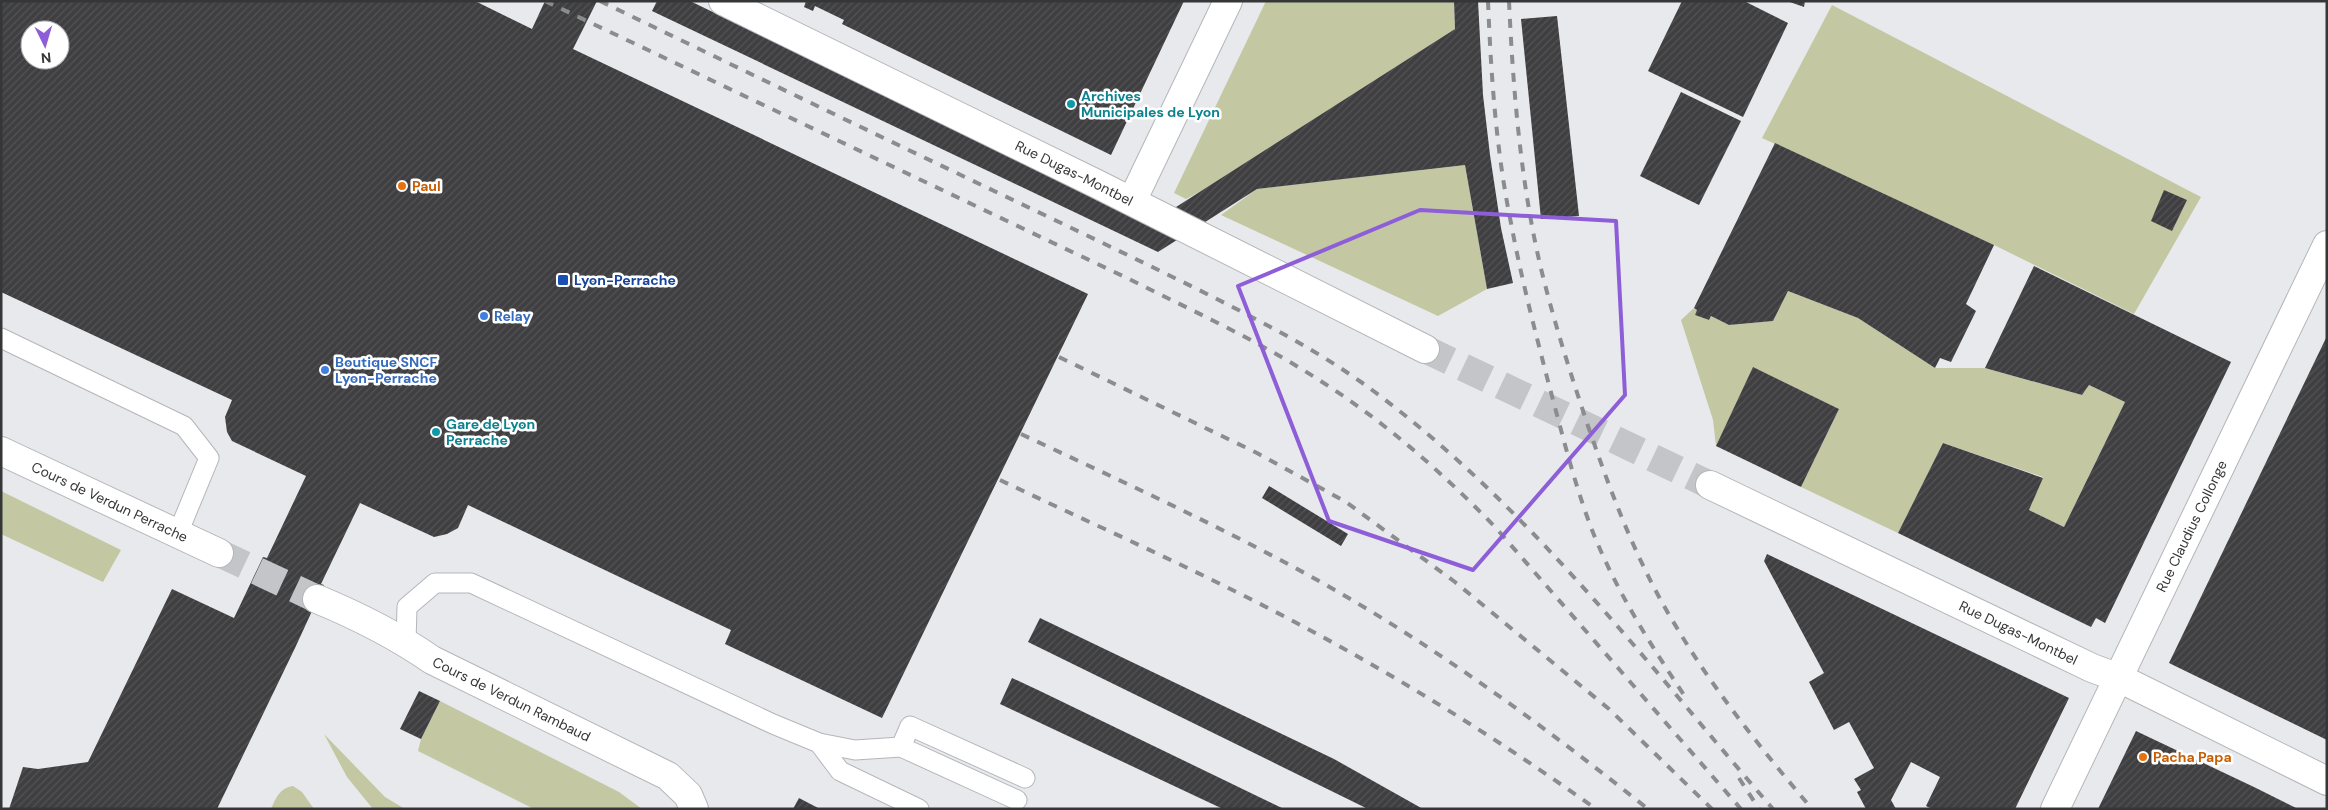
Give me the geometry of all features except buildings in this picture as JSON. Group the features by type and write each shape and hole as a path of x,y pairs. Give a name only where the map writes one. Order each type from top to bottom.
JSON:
{"street":[{"name":"Rue Dugas-Montbel","path":"723,1 1132,201 1425,349"},
{"path":"1132,201 1228,1"},
{"name":"Rue Claudius Collonge","path":"2055,809 2327,245"},
{"name":"Cours de Verdun Perrache","path":"1,451 220,553"},
{"name":"Rue Dugas-Montbel","path":"1710,485 2092,668 2119,678 2327,781"},
{"name":"Cours de Verdun Rambaud","path":"318,599 347,611 406,642 432,660 668,776 688,795 694,809"}],"lane":[{"path":"1,338 184,426 209,458 178,534"},
{"path":"406,642 407,606 435,583 471,583 773,724 819,743 855,750 901,747 1017,800"},
{"path":"901,747 910,726 1025,778"},
{"path":"819,743 840,771 919,809"}],"highlighted area":[{"path":"1420,210 1616,221 1625,395 1473,570 1329,521 1238,286"}],"green space":[{"path":"1266,1 1454,1 1455,29 1211,186 1186,199 1174,193"},
{"path":"1832,5 2201,197 2134,314 1994,245 1762,138"},
{"path":"1465,165 1487,289 1438,316 1221,215 1257,189"},
{"path":"1788,291 1858,318 1935,368 1985,368 2082,395 2089,385 2125,402 2064,527 2029,510 2043,477 1943,443 1898,533 1801,487 1839,409 1754,368 1716,446 1713,420 1681,320 1694,308 1697,310 1695,315 1709,320 1711,316 1729,325 1773,321"},
{"path":"1,491 121,550 103,582 1,534"},
{"path":"440,701 619,792 642,809 534,809 418,751 421,739"},
{"path":"324,734 385,797 405,809 373,809 347,777"},
{"path":"293,786 302,792 314,809 271,809 279,794"}],"tunnel":[{"path":"1425,349 1710,485"},
{"path":"219,553 317,599"}],"railway":[{"path":"545,1 1129,279 1273,352 1343,396 1390,430 1455,487 1496,528 1741,809"},
{"path":"600,1 1209,295 1299,343 1342,369 1384,399 1439,444 1491,491 1541,542 1589,594 1773,809"},
{"path":"1488,1 1495,112 1501,168 1529,304 1569,458 1592,530 1612,575 1648,639 1688,701"},
{"path":"1509,1 1518,131 1532,228 1544,281 1562,344 1607,478 1627,530 1650,580 1692,652 1741,721 1812,809"},
{"path":"1059,357 1257,453 1346,502 1455,582 1609,709 1712,809"},
{"path":"1021,434 1246,542 1362,606 1405,632 1488,688 1648,809"},
{"path":"1000,480 1233,590 1351,653 1476,728 1596,809"},
{"path":"1739,778 1759,809"}],"place":[{"name":"Archives Municipales de Lyon","path":"1071,104"},
{"name":"Paul","path":"402,186"},
{"name":"Lyon-Perrache","path":"563,280"},
{"name":"Relay","path":"484,316"},
{"name":"Boutique SNCF Lyon-Perrache","path":"325,370"},
{"name":"Gare de Lyon Perrache","path":"436,432"},
{"name":"Pacha Papa","path":"2143,757"}]}
